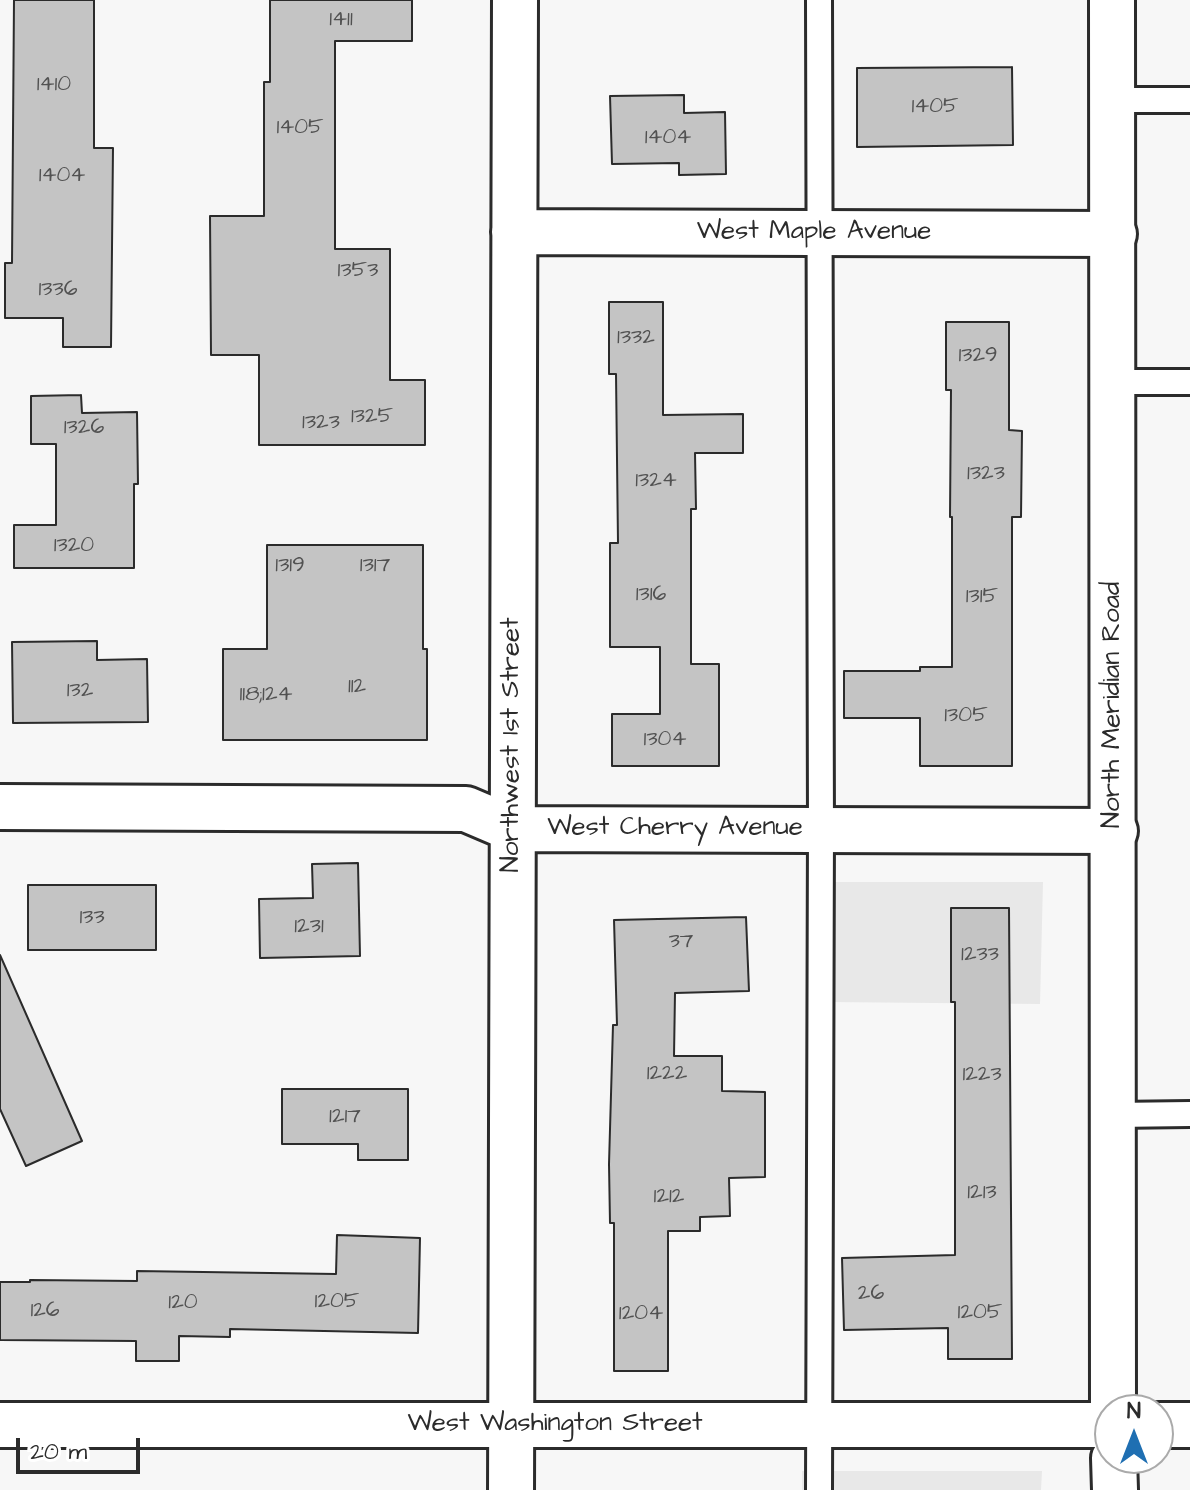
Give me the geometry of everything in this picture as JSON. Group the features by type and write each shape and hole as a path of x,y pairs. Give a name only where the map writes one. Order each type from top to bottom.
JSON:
{"street":[{"name":"Northwest 1st Street","path":"511,1490 515,0"},
{"name":"North Meridian Road","path":"1112,0 1113,1394"},
{"name":"West Maple Avenue","path":"514,232 1114,234"},
{"name":"West Cherry Avenue","path":"0,807 466,809 513,829 1115,831"},
{"name":"West Washington Street","path":"0,1425 1094,1425"}],"lane":[{"path":"819,0 819,1490"},
{"path":"1113,100 1190,100"},
{"path":"1113,382 1190,382"},
{"path":"1114,1115 1190,1114"}],"shaded area":[{"path":"831,882 1043,882 1040,1004 828,1002"},
{"path":"802,1471 1042,1471 1041,1490 802,1490"}],"building":[{"path":"14,0 94,0 94,148 113,148 111,347 63,347 63,318 5,318 5,263 12,263"},
{"path":"270,0 412,0 412,41 335,41 335,249 390,249 390,380 425,380 425,445 259,445 259,355 211,355 210,216 264,216 264,82 270,82"},
{"path":"1012,67 1013,145 857,147 857,68"},
{"path":"684,95 684,113 725,112 726,174 679,175 679,163 612,164 610,96"},
{"path":"609,302 663,302 663,415 743,414 743,453 695,453 696,509 691,509 691,664 719,664 719,766 612,766 612,714 660,714 660,647 610,647 610,543 618,543 616,374 609,374"},
{"path":"946,322 1009,322 1009,430 1022,431 1021,517 1012,517 1012,766 920,766 920,718 844,718 844,671 920,671 920,667 952,667 951,390 946,390"},
{"path":"81,395 82,413 137,412 134,568 14,568 14,525 56,525 56,444 31,444 31,396"},
{"path":"267,545 423,545 427,740 223,740 223,649 267,649"},
{"path":"97,641 97,660 147,659 148,722 13,723 12,642"},
{"path":"358,863 360,956 260,958 259,899 313,898 312,864"},
{"path":"28,885 156,885 156,950 28,950"},
{"path":"951,908 1009,908 1012,1359 948,1359 948,1328 844,1330 842,1258 955,1255 955,1002 951,1002"},
{"path":"746,917 749,991 675,993 674,1056 722,1056 722,1091 765,1092 765,1177 729,1178 730,1216 700,1217 700,1231 668,1231 668,1371 614,1371 614,1223 610,1223 609,1164 613,1025 617,1025 614,920"},
{"path":"0,955 82,1141 26,1166 0,1109"},
{"path":"282,1089 408,1089 408,1160 358,1160 358,1144 282,1144"},
{"path":"337,1235 420,1238 418,1333 230,1329 230,1337 179,1336 179,1361 136,1361 136,1341 0,1340 0,1282 137,1281 137,1271 336,1274"}]}
